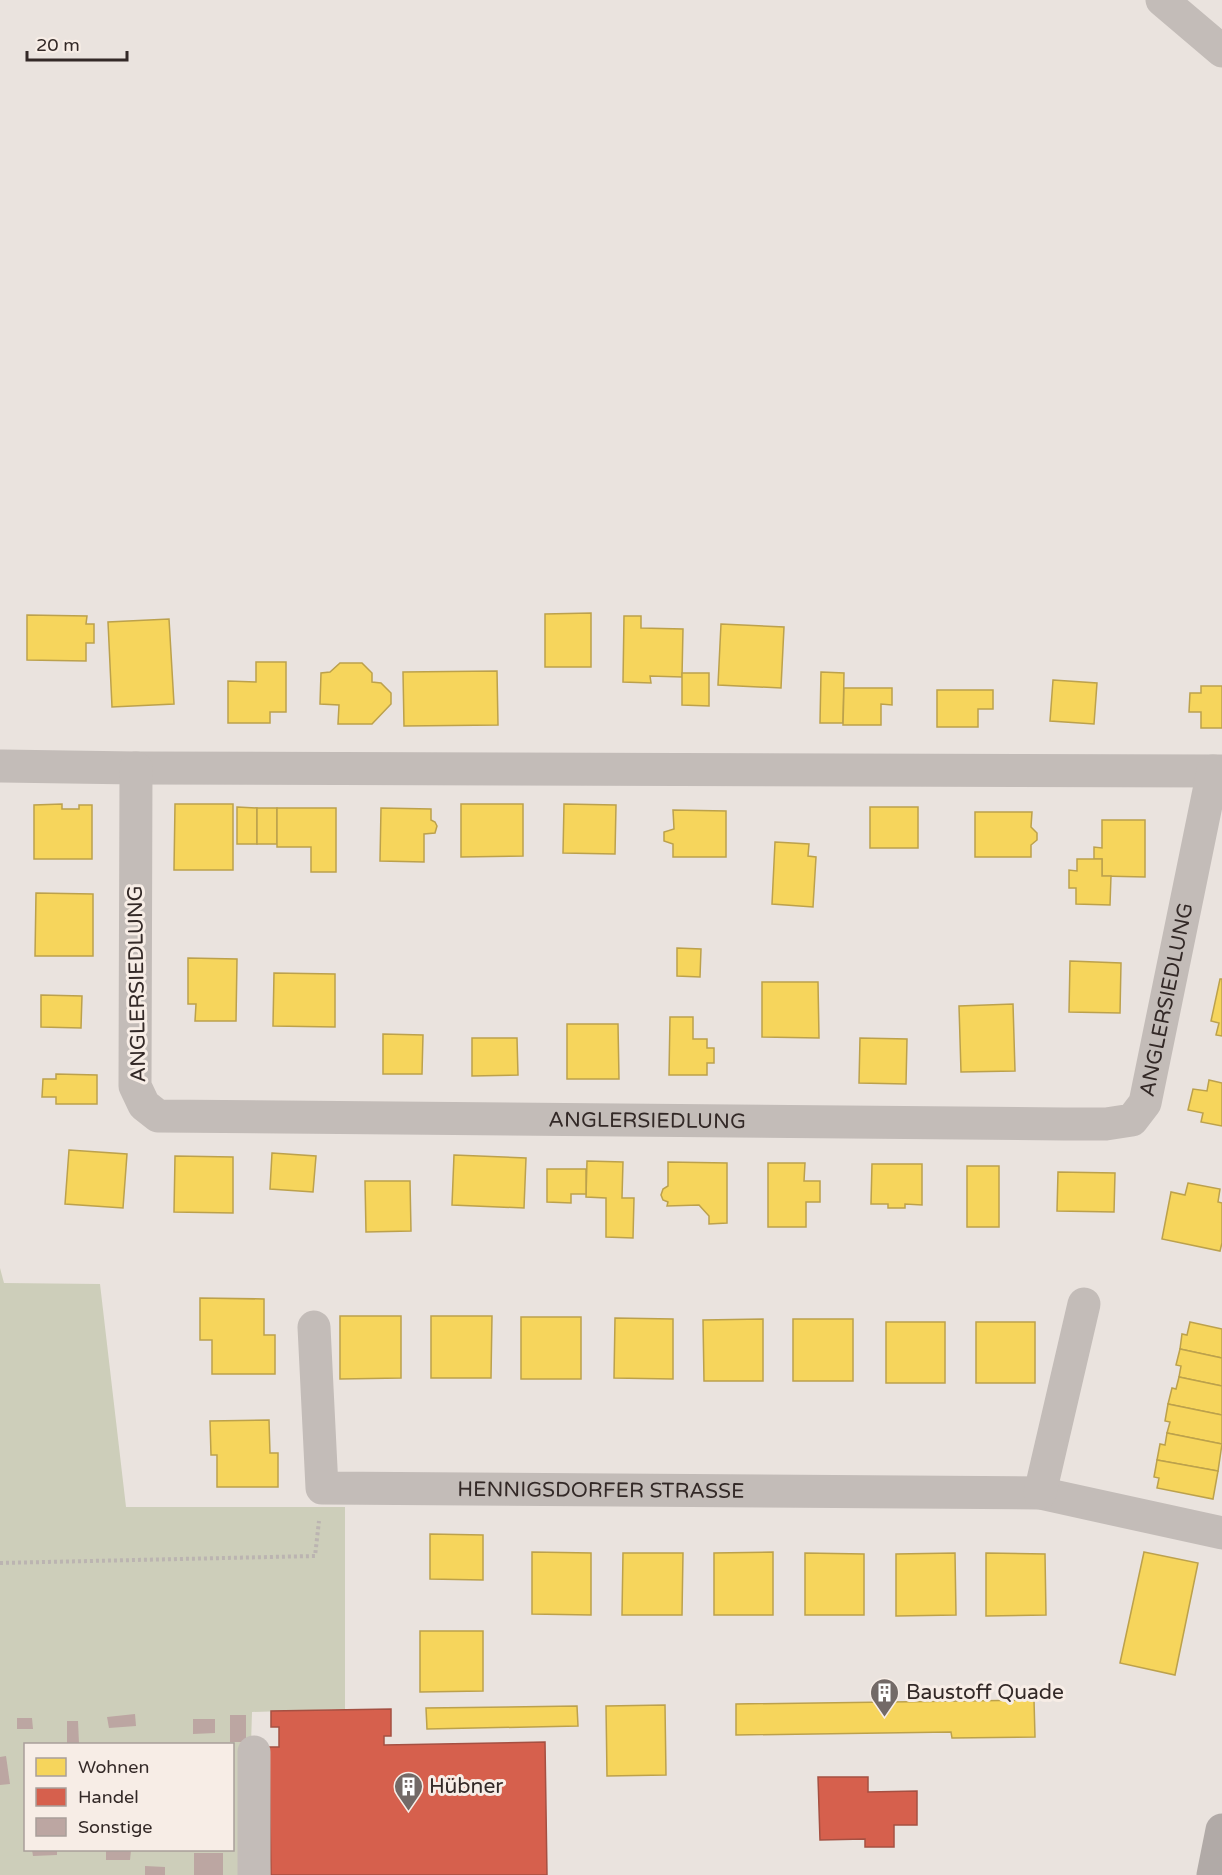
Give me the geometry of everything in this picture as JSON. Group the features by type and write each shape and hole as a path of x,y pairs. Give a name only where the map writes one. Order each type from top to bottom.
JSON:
{"main road":[{"path":"1213,1875 1222,1830"}],"street":[{"path":"1161,0 1222,51"},
{"name":"ANGLERSIEDLUNG","path":"2,766 1218,771 1145,1103 1132,1120 1106,1124 1065,1124 158,1116 144,1105 135,1086 136,768"},
{"path":"1040,1493 1084,1304"},
{"path":"314,1327 322,1488"},
{"name":"HENNIGSDORFER STRASSE","path":"322,1488 1040,1493 1222,1533"},
{"path":"254,1752 254,1875"}],"path":[{"path":"0,1563 315,1556 322,1488"}],"green space":[{"path":"0,1268 4,1283 100,1284 126,1507 345,1507 345,1709 252,1712 247,1875 0,1875"}],"building: Wohnen":[{"path":"591,613 591,667 545,667 545,614"},
{"path":"27,615 87,616 86,624 94,624 94,643 86,643 86,661 27,660"},
{"path":"624,616 641,616 641,628 683,629 682,677 650,676 651,683 623,682"},
{"path":"169,619 174,704 112,707 108,622"},
{"path":"721,624 784,627 781,688 718,685"},
{"path":"256,662 286,662 286,712 270,712 270,723 228,723 228,681 256,682"},
{"path":"340,663 362,663 372,673 372,682 381,683 391,693 391,704 372,724 338,724 339,705 320,704 321,673 330,672"},
{"path":"497,671 498,725 404,726 403,672"},
{"path":"821,672 844,673 843,723 820,723"},
{"path":"682,673 709,673 709,706 682,705"},
{"path":"1053,680 1097,683 1094,724 1050,721"},
{"path":"1201,686 1222,686 1222,728 1201,728 1201,712 1189,712 1190,693 1201,693"},
{"path":"844,688 892,688 892,705 881,704 881,725 843,725"},
{"path":"937,690 993,690 993,709 978,709 978,727 937,727"},
{"path":"62,804 62,809 79,809 79,805 92,805 92,859 34,859 34,805"},
{"path":"175,804 233,804 233,870 174,870"},
{"path":"461,804 523,804 523,856 461,857"},
{"path":"564,804 616,805 615,854 563,853"},
{"path":"237,807 257,808 257,844 237,844"},
{"path":"870,807 918,807 918,848 870,848"},
{"path":"257,808 277,808 277,844 257,844"},
{"path":"277,808 336,808 336,872 311,872 311,847 277,847"},
{"path":"381,808 431,809 431,820 437,826 435,833 424,834 424,862 380,861"},
{"path":"673,810 726,811 726,857 673,857 673,844 664,841 664,832 674,829"},
{"path":"975,812 1032,812 1031,827 1037,833 1037,840 1031,845 1031,857 975,857"},
{"path":"1102,820 1145,820 1145,877 1102,876 1102,859 1094,859 1094,847 1102,848"},
{"path":"775,842 809,844 808,856 816,857 813,907 772,904"},
{"path":"1077,859 1102,859 1102,876 1111,876 1110,905 1076,904 1076,888 1069,888 1069,870 1077,871"},
{"path":"36,893 93,894 93,956 35,956"},
{"path":"677,948 701,949 700,977 677,976"},
{"path":"188,958 237,959 236,1021 195,1021 196,1004 188,1004"},
{"path":"1070,961 1121,963 1120,1013 1069,1012"},
{"path":"274,973 335,974 335,1027 273,1026"},
{"path":"1220,979 1222,979 1222,1036 1216,1035 1219,1023 1211,1021"},
{"path":"762,982 818,982 819,1038 762,1037"},
{"path":"41,995 82,996 81,1028 41,1027"},
{"path":"1013,1004 1015,1071 961,1072 959,1006"},
{"path":"670,1017 693,1017 693,1039 707,1039 707,1048 714,1048 714,1063 707,1063 707,1075 669,1075"},
{"path":"567,1024 618,1024 619,1079 567,1079"},
{"path":"383,1034 423,1035 422,1074 383,1074"},
{"path":"472,1038 517,1038 518,1075 472,1076"},
{"path":"860,1038 907,1039 906,1084 859,1083"},
{"path":"56,1074 97,1075 97,1104 56,1104 56,1097 42,1097 43,1079 56,1079"},
{"path":"1209,1080 1222,1083 1222,1126 1201,1122 1203,1113 1188,1110 1193,1089 1207,1091"},
{"path":"69,1150 127,1154 123,1208 65,1204"},
{"path":"272,1153 316,1156 313,1192 270,1189"},
{"path":"454,1155 526,1158 524,1208 452,1205"},
{"path":"175,1156 233,1157 233,1213 174,1212"},
{"path":"587,1161 623,1162 622,1198 634,1198 633,1238 606,1237 606,1198 586,1197"},
{"path":"668,1162 727,1163 727,1223 709,1224 709,1216 699,1205 667,1206 668,1202 663,1200 661,1195 663,1189 668,1186"},
{"path":"768,1163 805,1163 804,1181 820,1181 820,1202 806,1202 806,1227 768,1227"},
{"path":"872,1164 922,1164 922,1205 905,1204 905,1208 888,1208 888,1204 871,1204"},
{"path":"967,1166 999,1166 999,1227 967,1227"},
{"path":"547,1169 586,1169 586,1194 571,1194 571,1203 547,1202"},
{"path":"1058,1172 1115,1173 1114,1212 1057,1211"},
{"path":"365,1181 410,1181 411,1231 366,1232"},
{"path":"1188,1183 1220,1189 1218,1202 1222,1203 1222,1243 1220,1251 1162,1239 1171,1192 1185,1195"},
{"path":"200,1298 264,1299 264,1335 275,1335 275,1374 212,1374 212,1340 200,1340"},
{"path":"340,1316 401,1316 401,1378 340,1379"},
{"path":"431,1316 492,1316 491,1378 431,1378"},
{"path":"521,1317 581,1317 581,1379 521,1379"},
{"path":"615,1318 673,1319 673,1379 614,1378"},
{"path":"763,1319 763,1381 704,1381 703,1320"},
{"path":"793,1319 853,1319 853,1381 793,1381"},
{"path":"886,1322 945,1322 945,1383 886,1383"},
{"path":"976,1322 1035,1322 1035,1383 976,1383"},
{"path":"1190,1322 1222,1329 1222,1358 1180,1349 1182,1334 1187,1335"},
{"path":"1180,1349 1222,1358 1222,1386 1179,1377 1181,1366 1176,1365"},
{"path":"1179,1377 1222,1386 1222,1415 1168,1404 1172,1388 1176,1389"},
{"path":"1168,1404 1222,1415 1222,1444 1167,1433 1170,1422 1165,1421"},
{"path":"269,1420 270,1453 278,1453 278,1487 217,1487 217,1455 211,1455 210,1421"},
{"path":"1167,1433 1222,1444 1218,1471 1157,1460 1160,1444 1165,1445"},
{"path":"1157,1460 1218,1471 1213,1499 1157,1488 1159,1478 1154,1477"},
{"path":"430,1534 483,1535 483,1580 430,1579"},
{"path":"532,1552 591,1553 591,1615 532,1614"},
{"path":"773,1552 773,1615 714,1615 714,1553"},
{"path":"1144,1552 1198,1563 1175,1675 1120,1663"},
{"path":"623,1553 683,1553 682,1615 622,1615"},
{"path":"805,1553 864,1554 864,1615 805,1615"},
{"path":"955,1553 956,1615 896,1616 896,1554"},
{"path":"986,1553 1045,1554 1046,1615 986,1616"},
{"path":"420,1631 483,1631 483,1691 420,1692"},
{"name":"Baustoff Quade","path":"1034,1700 1035,1737 952,1738 951,1732 736,1735 736,1704"},
{"path":"665,1705 666,1775 607,1776 606,1706"},
{"path":"577,1706 578,1726 427,1729 426,1708"}],"building: Handel":[{"name":"Hübner","path":"391,1709 391,1736 384,1736 384,1745 545,1742 547,1875 271,1875 269,1747 279,1747 279,1727 271,1727 271,1711"},
{"path":"818,1777 868,1777 868,1792 917,1791 917,1825 894,1825 894,1847 865,1847 865,1839 820,1840"}],"building: Sonstige":[{"path":"135,1714 136,1726 109,1728 107,1717"},
{"path":"230,1715 246,1715 246,1742 230,1742"},
{"path":"17,1718 32,1718 33,1729 17,1729"},
{"path":"193,1719 215,1719 215,1733 193,1734"},
{"path":"67,1721 78,1721 79,1743 67,1743"},
{"path":"6,1756 10,1784 0,1785 0,1757"},
{"path":"32,1851 57,1851 57,1855 33,1856"},
{"path":"106,1851 131,1851 130,1860 106,1860"},
{"path":"194,1853 223,1853 223,1875 194,1875"},
{"path":"145,1866 165,1867 165,1875 145,1875"}],"place":[{"name":"Baustoff Quade","path":"885,1718"},
{"name":"Hübner","path":"408,1812"}]}
